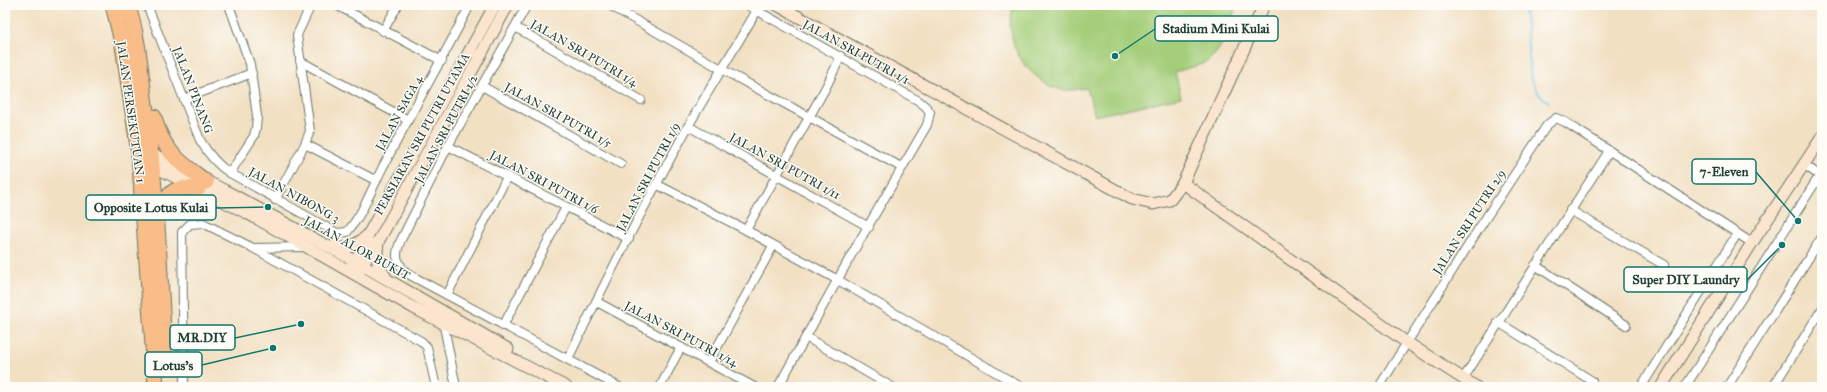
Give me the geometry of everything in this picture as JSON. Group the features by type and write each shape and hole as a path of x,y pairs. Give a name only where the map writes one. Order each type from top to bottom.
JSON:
{"highway":[{"name":"JALAN PERSEKUTUAN 1","path":"113,5 123,46 157,214 166,387"},
{"name":"JALAN PERSEKUTUAN 1","path":"127,5 136,40 146,159 156,387"},
{"path":"136,40 157,128 165,146 202,185"},
{"path":"157,214 175,189 202,185"}],"main road":[{"name":"PERSIARAN SRI PUTRI UTAMA","path":"356,268 368,235 495,5"},
{"name":"PERSIARAN SRI PUTRI UTAMA","path":"356,268 379,240 508,5"},
{"path":"777,5 1132,199 1152,204 1166,203 1183,183 1264,5"},
{"path":"1661,387 1752,243 1822,137"},
{"name":"JALAN ALOR BUKIT","path":"146,159 202,185 247,212 311,243 356,268 414,308 444,322 566,387"},
{"path":"1183,183 1406,342 1476,387"},
{"path":"311,243 341,249 352,248 368,235"},
{"path":"379,240 376,253 378,266 389,280"},
{"name":"JALAN ALOR BUKIT","path":"356,268 389,280 442,310 492,339 555,381"}],"street":[{"name":"JALAN PINANG","path":"147,5 200,140 215,162 230,173"},
{"path":"229,5 248,56 252,73 257,116 254,136 230,173"},
{"path":"275,200 305,144 310,131 297,35 311,5"},
{"path":"336,5 442,61"},
{"path":"383,31 398,5"},
{"name":"JALAN SAGA 4","path":"348,232 355,224 375,180 442,61 470,5"},
{"name":"JALAN SRI PUTRI 1/2","path":"446,295 408,274 399,266 396,259 396,251 448,146 527,5"},
{"path":"609,5 723,70 901,167 869,227 778,387"},
{"name":"JALAN SRI PUTRI 1/1","path":"747,5 758,8 920,102 926,107 930,112 927,125 901,167"},
{"name":"JALAN SRI PUTRI 1/9","path":"568,359 656,184 688,126 723,70 758,8"},
{"name":"JALAN SRI PUTRI 1/4","path":"515,28 641,100"},
{"path":"746,230 841,56"},
{"path":"300,61 408,120"},
{"path":"184,99 252,73"},
{"name":"JALAN SRI PUTRI 1/5","path":"482,86 622,164"},
{"name":"JALAN SRI PUTRI 2/9","path":"1379,387 1406,342 1547,125 1556,118 1565,122 1608,151"},
{"name":"JALAN SRI PUTRI 1/11","path":"688,126 869,227"},
{"path":"305,144 375,180"},
{"name":"JALAN SRI PUTRI 1/6","path":"448,146 628,239"},
{"path":"1463,379 1608,151 1752,243"},
{"path":"1685,387 1821,176 1803,164"},
{"name":"JALAN NIBONG 3","path":"230,173 275,200 337,233 348,232"},
{"path":"507,177 446,295 619,387"},
{"path":"656,184 746,230 838,280 1021,387"},
{"path":"503,326 566,206"},
{"path":"1570,210 1664,265"},
{"path":"184,387 182,232 190,224 203,223 253,248 421,341 427,347 436,387"},
{"path":"1641,387 1737,234"},
{"path":"1727,387 1822,237"},
{"path":"253,248 311,243"},
{"path":"709,362 773,246"},
{"path":"1535,265 1626,325"},
{"name":"JALAN SRI PUTRI 1/14","path":"597,302 754,387"},
{"path":"1773,387 1822,309"},
{"path":"442,310 456,387"},
{"path":"1498,322 1592,381"},
{"path":"806,337 892,387"},
{"path":"660,387 681,347"}],"green space":[{"path":"1013,5 1236,6 1225,39 1215,54 1202,64 1175,72 1181,97 1095,116 1087,88 1065,91 1050,86 1025,66 1014,47 1010,25"}],"waterway":[{"path":"1524,5 1531,79 1540,96 1549,102"}],"place":[{"name":"Stadium Mini Kulai","path":"1115,56"},
{"name":"Opposite Lotus Kulai","path":"268,207"},
{"name":"7-Eleven","path":"1798,221"},
{"name":"Super DIY Laundry","path":"1782,245"},
{"name":"MR.DIY","path":"301,324"},
{"name":"Lotus's","path":"273,348"}]}
